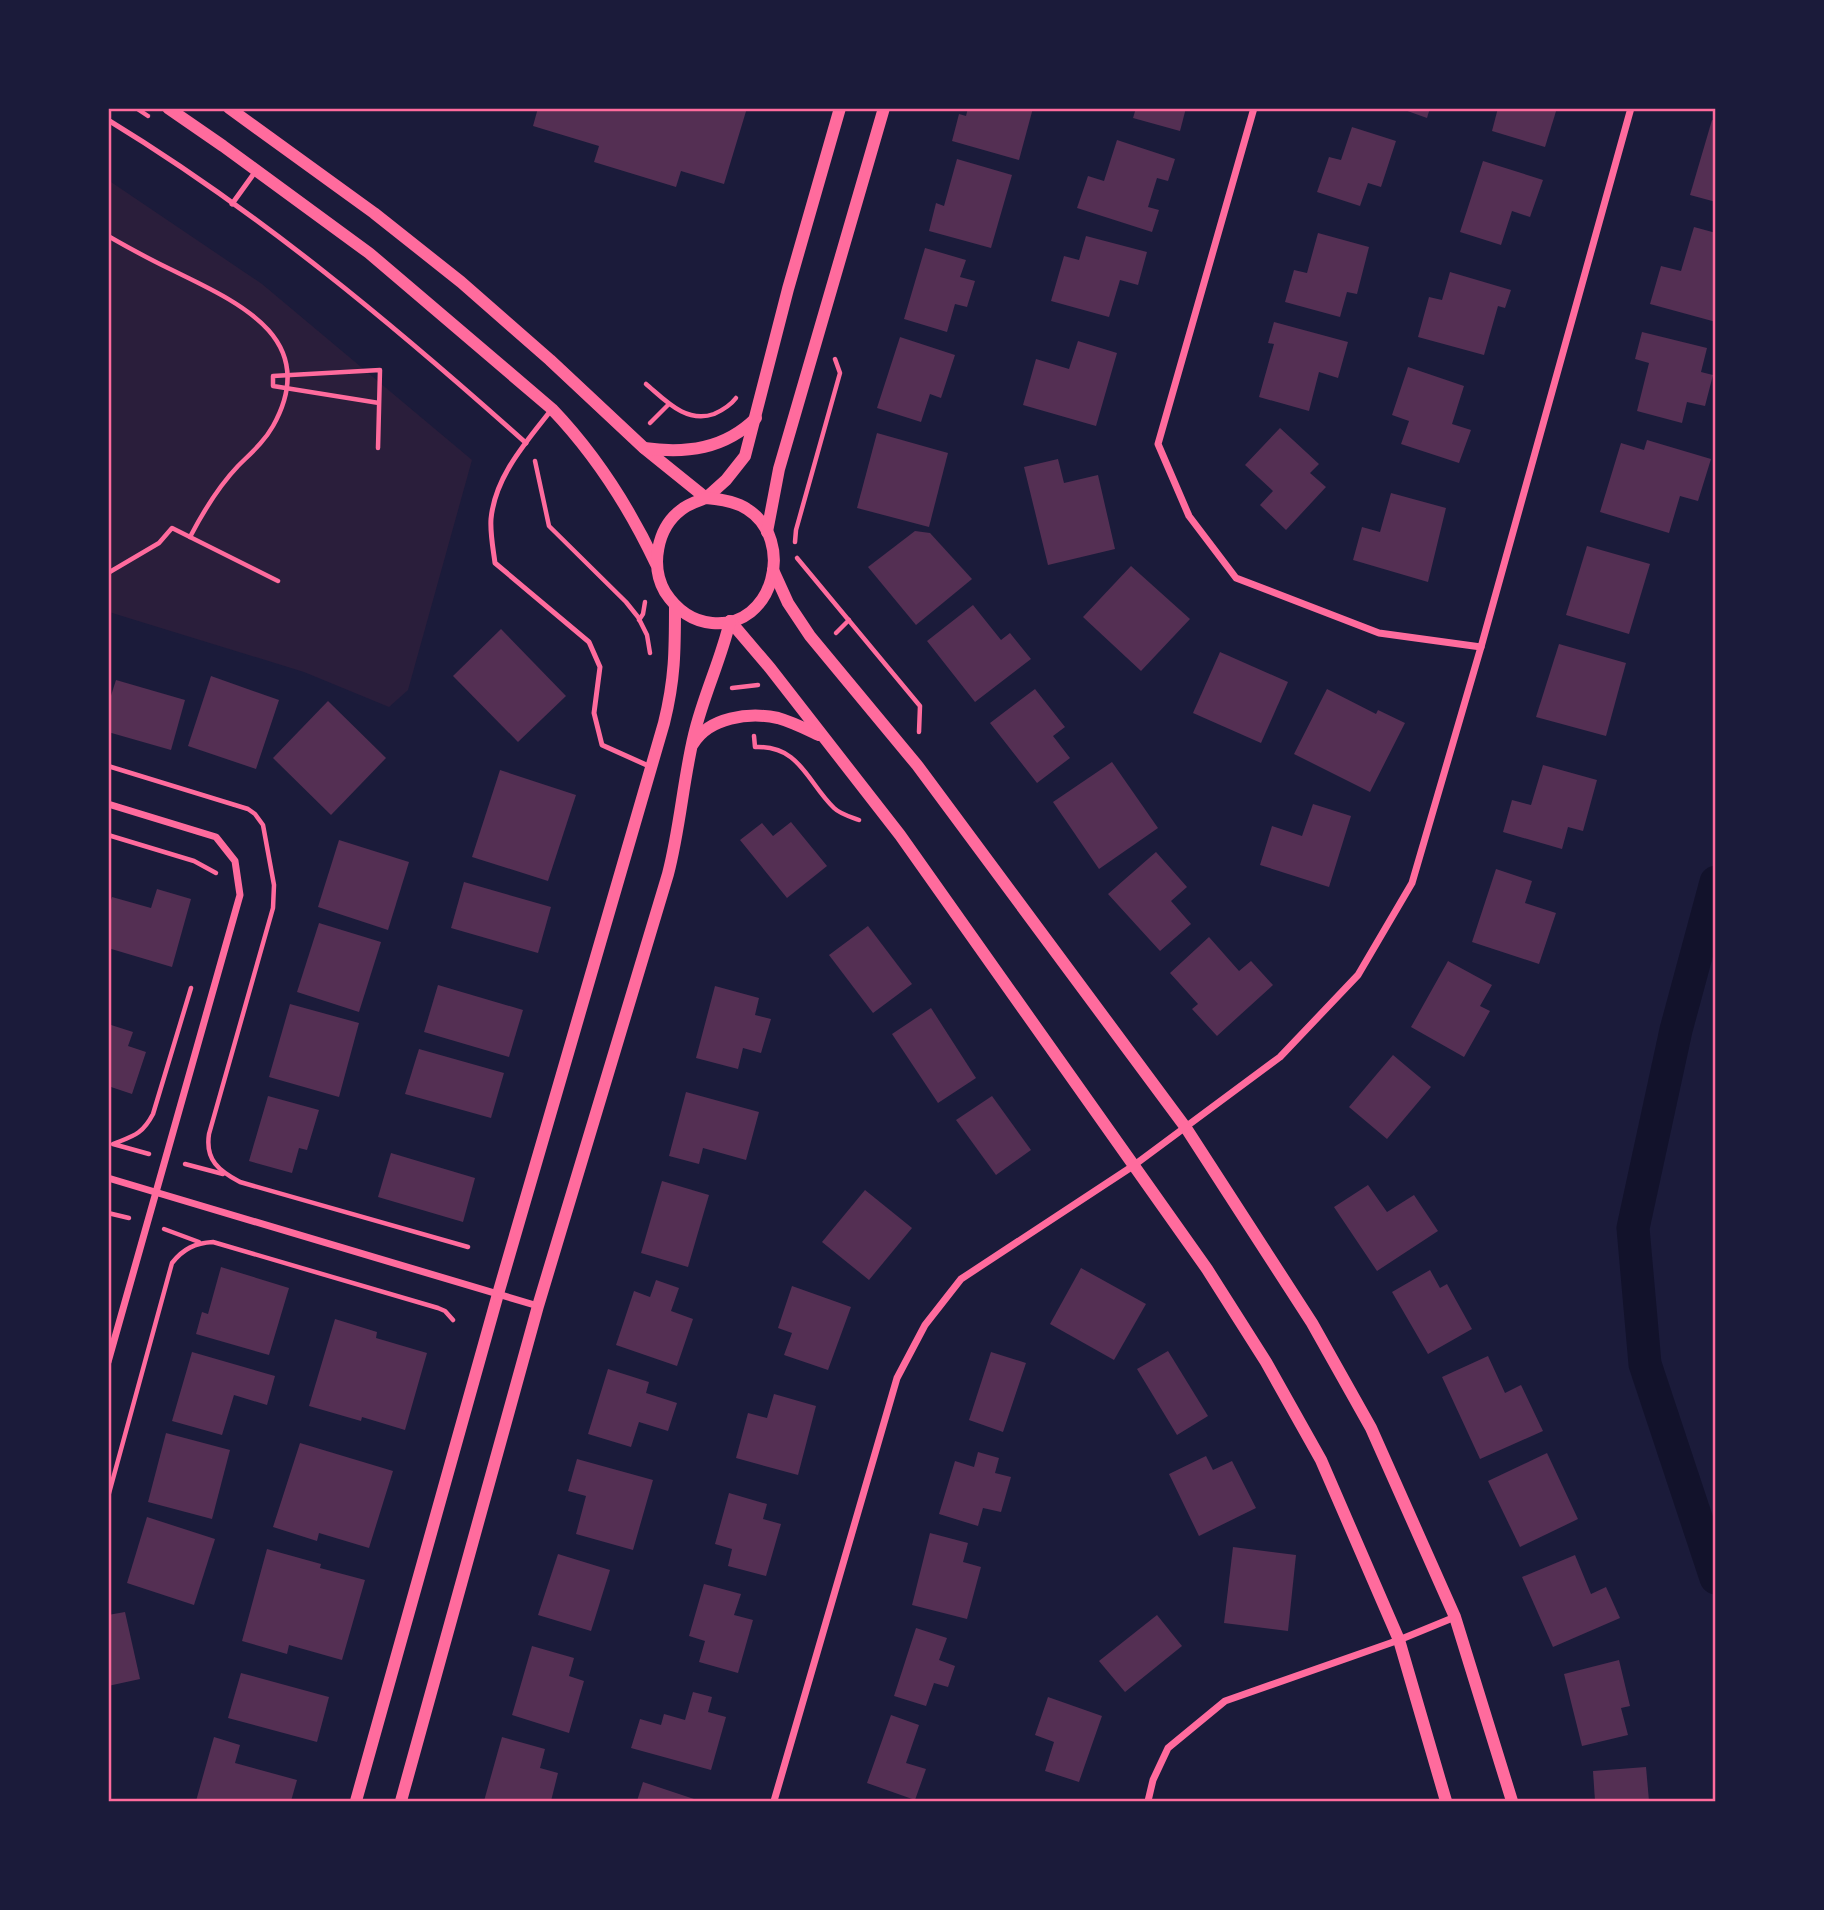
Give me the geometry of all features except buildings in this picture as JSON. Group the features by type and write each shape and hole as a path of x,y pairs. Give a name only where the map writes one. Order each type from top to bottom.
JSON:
{"street":[{"path":"168,108 369,253 552,409 578,436 604,471 639,529 656,564 661,585 675,606 688,616 720,624 744,617 761,603 771,584 772,547 768,533 755,515 745,508 720,499 706,498 644,448 461,282 374,213 229,108"},
{"path":"656,564 659,544 672,519 681,509 706,498 746,456 788,289 840,108"},
{"path":"768,533 779,469 884,108"},
{"path":"1254,108 1158,444 1189,516 1236,578 1379,633 1482,647"},
{"path":"774,1801 897,1378 925,1325 961,1279 1133,1166 1280,1057 1358,975 1412,883 1482,647 1631,108"},
{"path":"644,448 670,452 692,451 712,446 744,429 756,417"},
{"path":"773,570 788,603 810,636 917,765 1186,1128 1312,1323 1371,1428 1455,1617 1512,1801"},
{"path":"356,1801 498,1294 651,767 673,681 676,656 675,606"},
{"path":"730,621 900,835 1207,1269 1266,1362 1321,1460 1399,1640 1446,1801"},
{"path":"401,1801 538,1306 671,861 699,714 724,646 730,621"},
{"path":"691,747 699,734 708,728 737,718 762,716 778,718 824,737"},
{"path":"108,804 216,837 235,861 240,895 158,1193 108,1362"},
{"path":"108,1178 538,1306"},
{"path":"1148,1801 1153,1780 1168,1748 1225,1701 1399,1640 1455,1617"}],"lane":[{"path":"108,120 232,204 337,280 428,355 526,443"},
{"path":"232,204 257,170"},
{"path":"552,409 502,480 491,516 495,563 589,642 600,667 594,713 603,746 651,767"}],"path":[{"path":"108,236 238,303 260,322 279,344 288,366 284,404 273,426 258,448 218,489 190,537"},
{"path":"378,448 380,370 273,376 273,386 379,403"},
{"path":"841,373 795,541 799,561 920,706"},
{"path":"646,384 669,404 694,417 722,411 739,393"},
{"path":"647,427 669,404"},
{"path":"549,526 638,617 650,651 649,662"},
{"path":"108,573 159,543 172,528 278,581"},
{"path":"827,641 849,620"},
{"path":"724,688 768,683"},
{"path":"754,728 755,747 766,746 790,755 835,811"},
{"path":"108,766 248,809 263,825 274,886 272,920 207,1146 217,1169 240,1182 468,1247"},
{"path":"108,835 204,864 214,870 220,880"},
{"path":"111,1143 139,1134 147,1125 191,985"},
{"path":"111,1143 226,1175"},
{"path":"108,1229 108,1247"},
{"path":"108,1497 172,1263 188,1248 199,1243 213,1242 438,1308 453,1320"}],"shaded area":[{"path":"108,180 262,284 472,460 408,690 389,707 304,672 109,612"}],"waterway":[{"path":"1716,882 1676,1030 1633,1228 1645,1364 1716,1578"}]}
